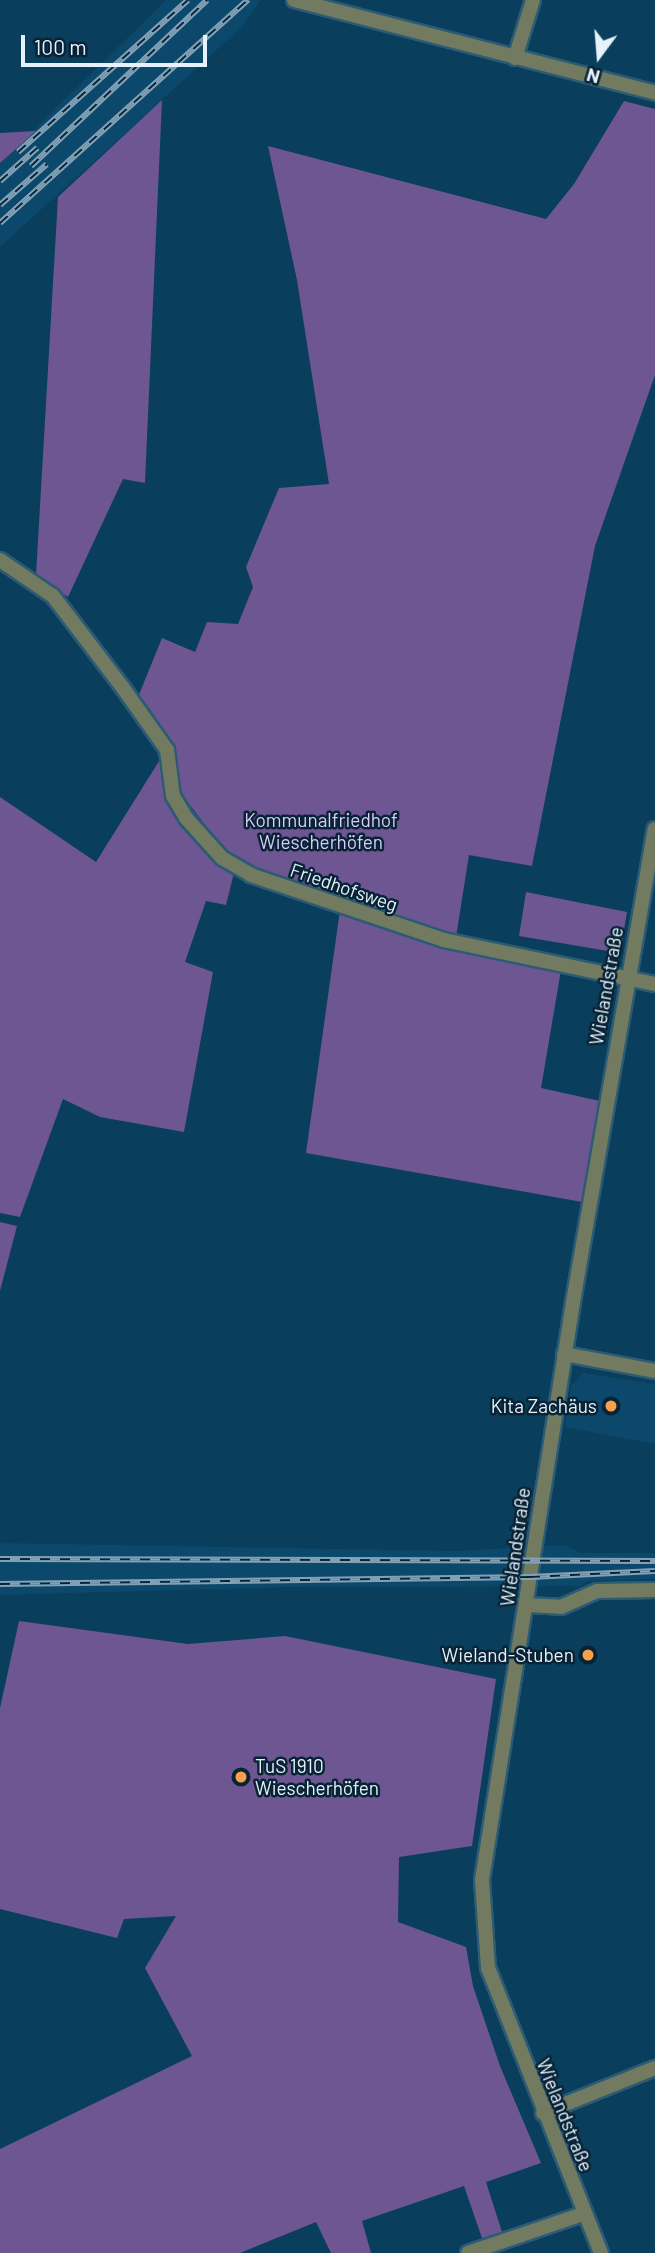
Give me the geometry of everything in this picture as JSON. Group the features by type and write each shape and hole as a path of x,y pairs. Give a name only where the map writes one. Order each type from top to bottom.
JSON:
{"street":[{"path":"294,0 655,93"},
{"path":"515,58 533,0"},
{"name":"Friedhofsweg","path":"0,560 53,596 123,688 167,750 173,796 186,818 222,858 251,875 444,940 655,984"},
{"name":"Wielandstraße","path":"601,2253 583,2214 488,1968 482,1901 484,1858 527,1605 564,1354 627,977 655,830"},
{"path":"564,1354 655,1371"},
{"path":"527,1605 561,1607 597,1591 655,1590"},
{"path":"543,2113 655,2068"},
{"path":"468,2253 583,2214"}],"shaded area":[{"path":"166,0 261,0 242,27 0,247 0,163"},
{"name":"Kita Zachäus","path":"583,1373 655,1384 655,1444 565,1427 571,1386"},
{"path":"0,1543 457,1551 564,1545 581,1553 655,1553 655,1579 589,1581 580,1586 291,1587 0,1595"}],"green space":[{"path":"162,100 145,483 123,479 68,597 36,575 58,197"},
{"name":"Kommunalfriedhof Wiescherhöfen","path":"624,101 655,109 655,375 595,546 532,866 469,855 456,937 234,863 176,787 138,697 162,638 195,652 207,622 238,624 253,587 246,567 279,488 329,484 297,280 268,146 546,219 574,184"},
{"path":"36,131 0,163 0,133"},
{"path":"161,758 164,789 175,812 234,873 226,905 206,901 185,962 213,972 184,1132 100,1117 63,1099 20,1217 0,1213 0,797 96,862"},
{"path":"526,892 627,912 620,953 519,936"},
{"path":"340,910 561,970 541,1088 600,1101 582,1202 306,1153"},
{"path":"0,1222 17,1226 0,1291"},
{"path":"19,1621 188,1644 285,1636 496,1679 472,1846 399,1857 398,1922 466,1947 473,1986 500,2066 541,2163 486,2182 503,2235 483,2241 464,2186 362,2221 371,2253 331,2253 316,2222 240,2253 0,2253 0,2149 192,2056 145,1968 176,1916 124,1919 117,1938 0,1909 0,1708"}],"railway":[{"path":"18,152 188,0"},
{"path":"31,166 207,0"},
{"path":"0,223 248,0"},
{"path":"0,181 37,148"},
{"path":"0,205 47,164"},
{"path":"0,1559 655,1561"},
{"path":"0,1584 530,1577 655,1571"}],"place":[{"name":"Kita Zachäus","path":"611,1406"},
{"name":"Wieland-Stuben","path":"588,1655"},
{"name":"TuS 1910 Wiescherhöfen","path":"241,1777"}]}
